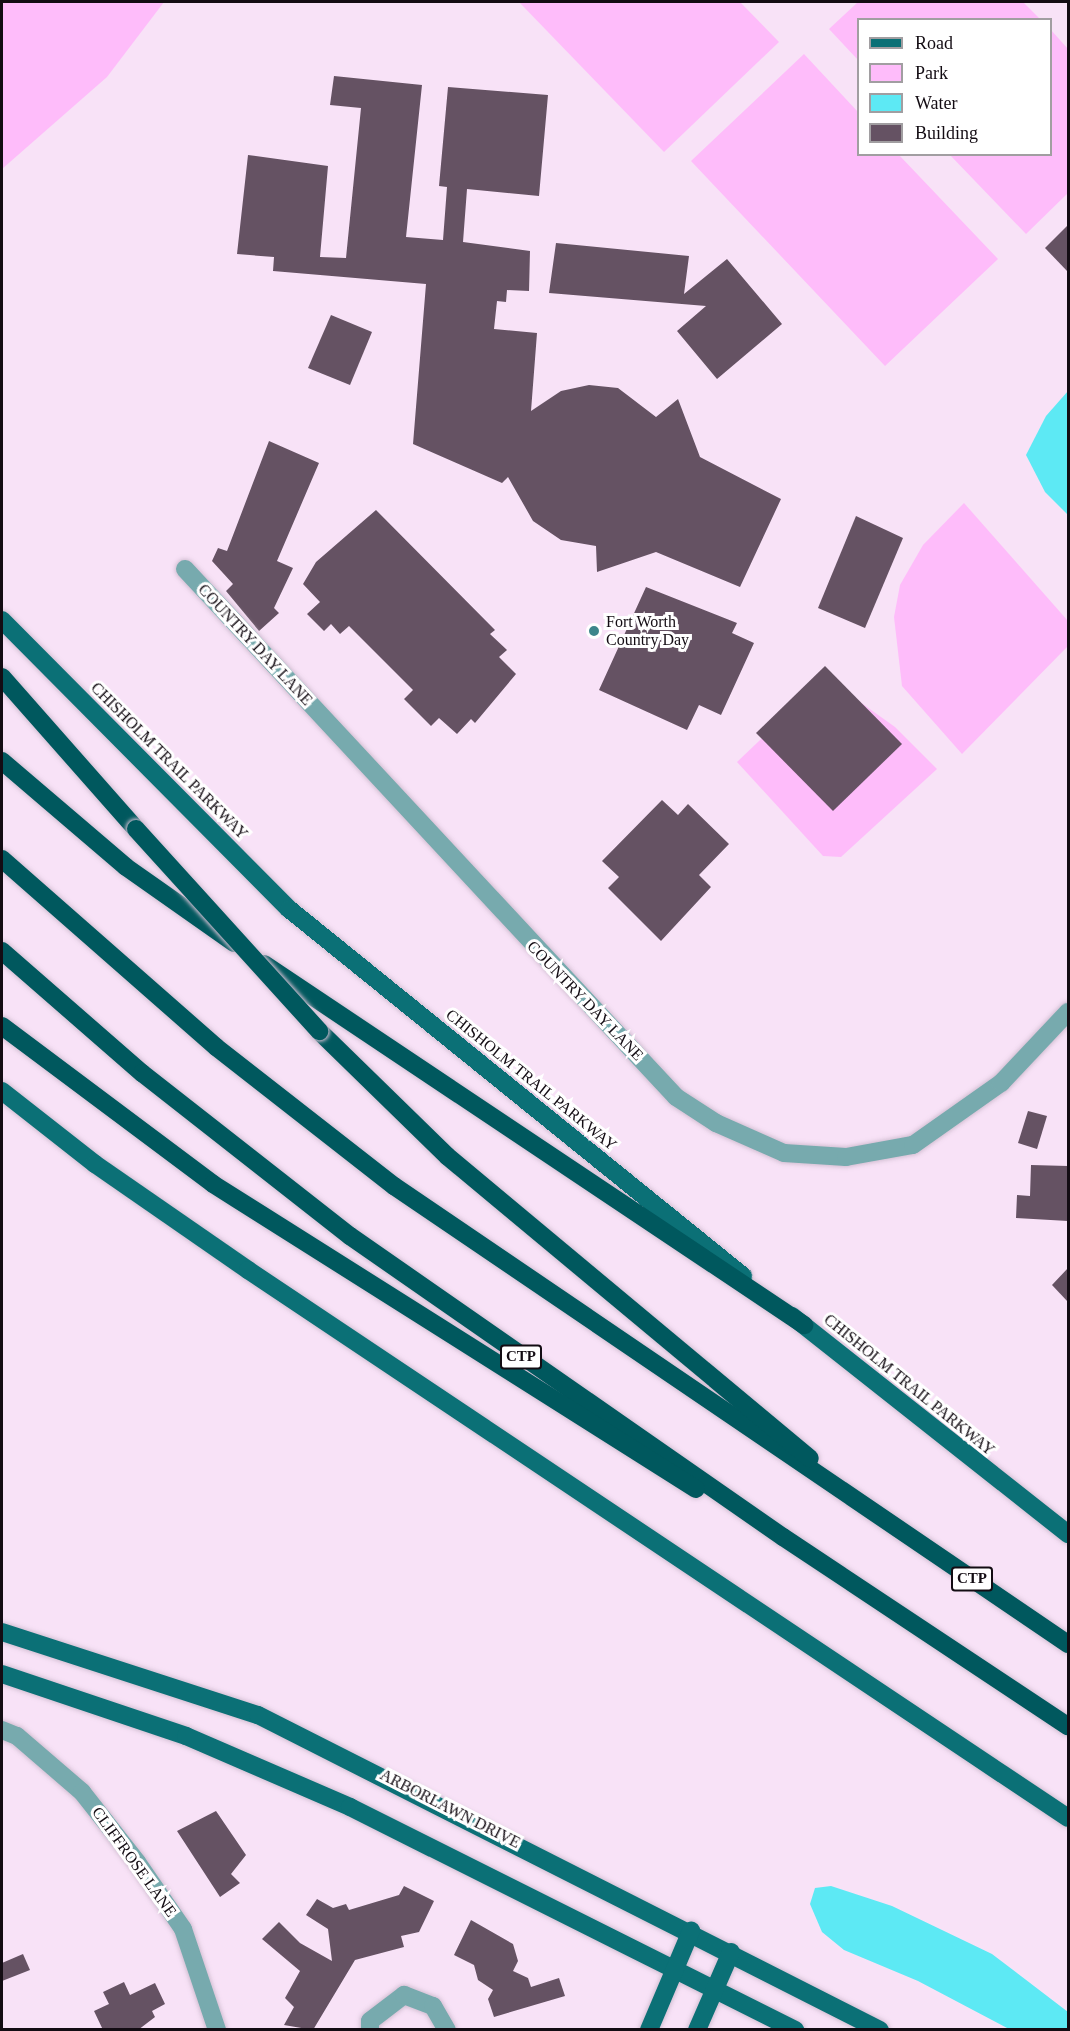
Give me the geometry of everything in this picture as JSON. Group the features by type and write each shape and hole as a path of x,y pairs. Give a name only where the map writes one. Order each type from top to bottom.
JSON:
{"highway":[{"path":"2,677 319,1031 447,1156 875,1514"},
{"path":"2,761 126,867 288,981 804,1325"},
{"name":"CTP","path":"2,859 216,1047 394,1186 1068,1644"},
{"name":"CTP","path":"2,951 194,1116 350,1236 783,1537 1068,1726"},
{"path":"2,1026 167,1152 287,1233 649,1464 783,1537"}],"main road":[{"name":"CHISHOLM TRAIL PARKWAY","path":"2,620 289,909 804,1325 1068,1534"},
{"path":"2,1091 95,1164 248,1270 1068,1818"},
{"name":"ARBORLAWN DRIVE","path":"2,1632 258,1715 691,1931 880,2030"},
{"path":"2,1674 186,1736 339,1803 795,2030"},
{"path":"649,2030 691,1931"},
{"path":"698,2030 731,1952"}],"street":[{"name":"COUNTRY DAY LANE","path":"185,569 676,1097 716,1123 784,1153 846,1157 913,1145 1000,1083 1068,1012"},
{"name":"CLIFFROSE LANE","path":"2,1730 16,1736 82,1792 137,1862 183,1929 217,2030"},
{"path":"370,2030 370,2021 404,1995 433,2006 447,2030"}],"green space":[{"path":"2,2 164,2 107,77 2,169"},
{"path":"519,2 740,2 779,42 664,152"},
{"path":"858,2 1023,2 1039,18 857,18 857,59 829,29"},
{"path":"1052,31 1068,49 1068,193 1026,234 951,156 1052,156"},
{"path":"804,54 857,111 857,156 900,156 998,259 885,366 691,161"},
{"path":"964,503 1068,621 1068,646 962,754 902,686 894,617 900,585 923,545"},
{"path":"860,702 895,727 937,769 841,857 823,856 737,762 781,720"}],"water":[{"path":"1068,391 1068,515 1045,492 1026,455 1046,416"},
{"path":"831,1886 892,1906 992,1954 1068,2012 1068,2029 1009,2029 918,1981 844,1950 822,1932 810,1904 815,1888"}],"building":[{"path":"334,76 422,85 406,237 443,240 447,187 439,186 448,87 548,95 539,196 467,189 463,242 530,251 529,291 507,290 506,302 497,301 494,329 537,333 531,411 561,391 589,385 618,388 656,417 678,399 700,457 781,499 740,587 656,552 597,572 596,546 561,540 533,521 508,477 502,483 413,444 426,284 273,271 274,257 237,254 248,155 328,166 320,257 346,258 361,108 330,105"},
{"path":"1068,225 1068,272 1045,248"},
{"path":"556,243 689,256 684,294 727,259 782,324 717,379 677,331 706,306 549,293"},
{"path":"331,315 372,332 350,385 308,368"},
{"path":"269,441 319,463 277,561 293,568 274,608 279,613 259,631 226,591 233,584 212,561 218,548 227,551"},
{"path":"376,510 495,630 490,634 507,650 499,657 516,674 475,723 471,719 457,734 439,718 431,726 404,699 413,690 349,626 340,634 331,624 324,631 307,614 320,602 303,584 316,562"},
{"path":"856,516 903,538 865,628 818,608"},
{"path":"646,587 737,623 732,633 754,643 721,715 699,705 687,730 599,690"},
{"path":"825,666 902,744 833,811 756,733"},
{"path":"662,800 678,815 688,804 729,844 699,875 711,887 661,941 608,888 619,877 602,861"},
{"path":"1028,1111 1047,1116 1037,1149 1018,1143"},
{"path":"1031,1165 1068,1166 1068,1221 1016,1218 1017,1195 1030,1196"},
{"path":"1068,1268 1068,1302 1052,1285"},
{"path":"216,1811 246,1855 231,1874 240,1883 220,1897 177,1831"},
{"path":"404,1886 434,1901 419,1932 401,1936 404,1947 355,1960 313,2030 284,2025 294,2007 285,1998 300,1971 262,1939 279,1922 300,1943 332,1961 328,1929 306,1915 317,1899 333,1908 346,1904 349,1910 399,1895"},
{"path":"471,1920 513,1944 518,1961 513,1971 528,1978 531,1987 559,1978 565,1996 494,2017 488,1999 493,1990 478,1980 474,1965 454,1955"},
{"path":"23,1954 30,1970 2,1981 2,1963"},
{"path":"124,1982 130,1995 155,1983 165,2004 152,2011 155,2017 138,2030 103,2030 94,2011 109,2004 103,1992"}],"place":[{"name":"Fort Worth Country Day","path":"594,631"}]}
